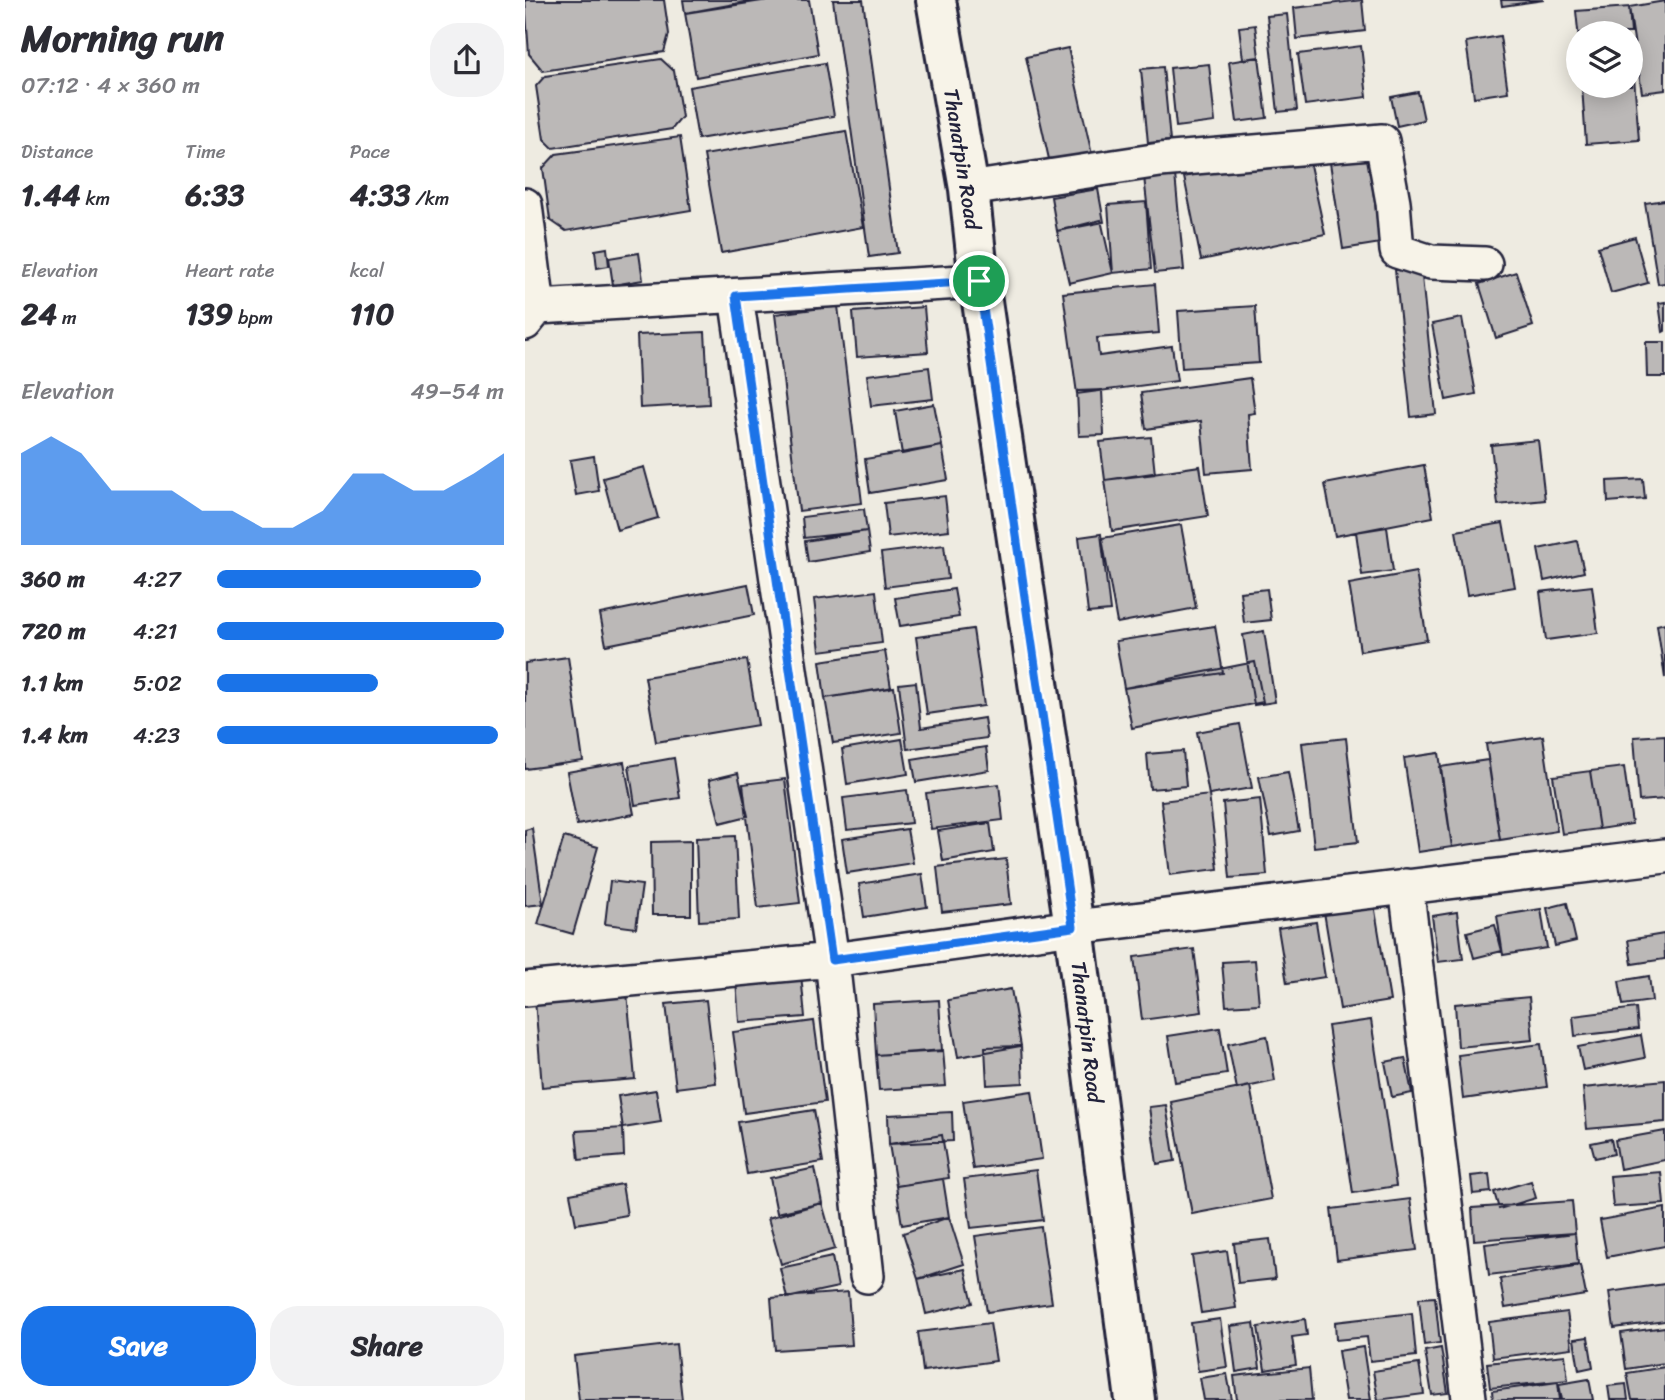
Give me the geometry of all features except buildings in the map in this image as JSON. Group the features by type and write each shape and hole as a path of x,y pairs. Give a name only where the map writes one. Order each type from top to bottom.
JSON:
{"main road":[{"name":"Thanatpin Road","path":"936,0 969,189 979,281 1073,927 1135,1400"}],"street":[{"path":"969,189 1160,160 1382,141 1393,202 1397,251 1431,262 1485,264"},
{"path":"525,205 532,315 736,296 979,281"},
{"path":"736,296 832,960 867,1276"},
{"path":"525,989 832,960 1073,927 1665,856"},
{"path":"1406,886 1465,1399"}],"route":[{"path":"979,281 1073,927 832,960 736,296 979,281"}]}
